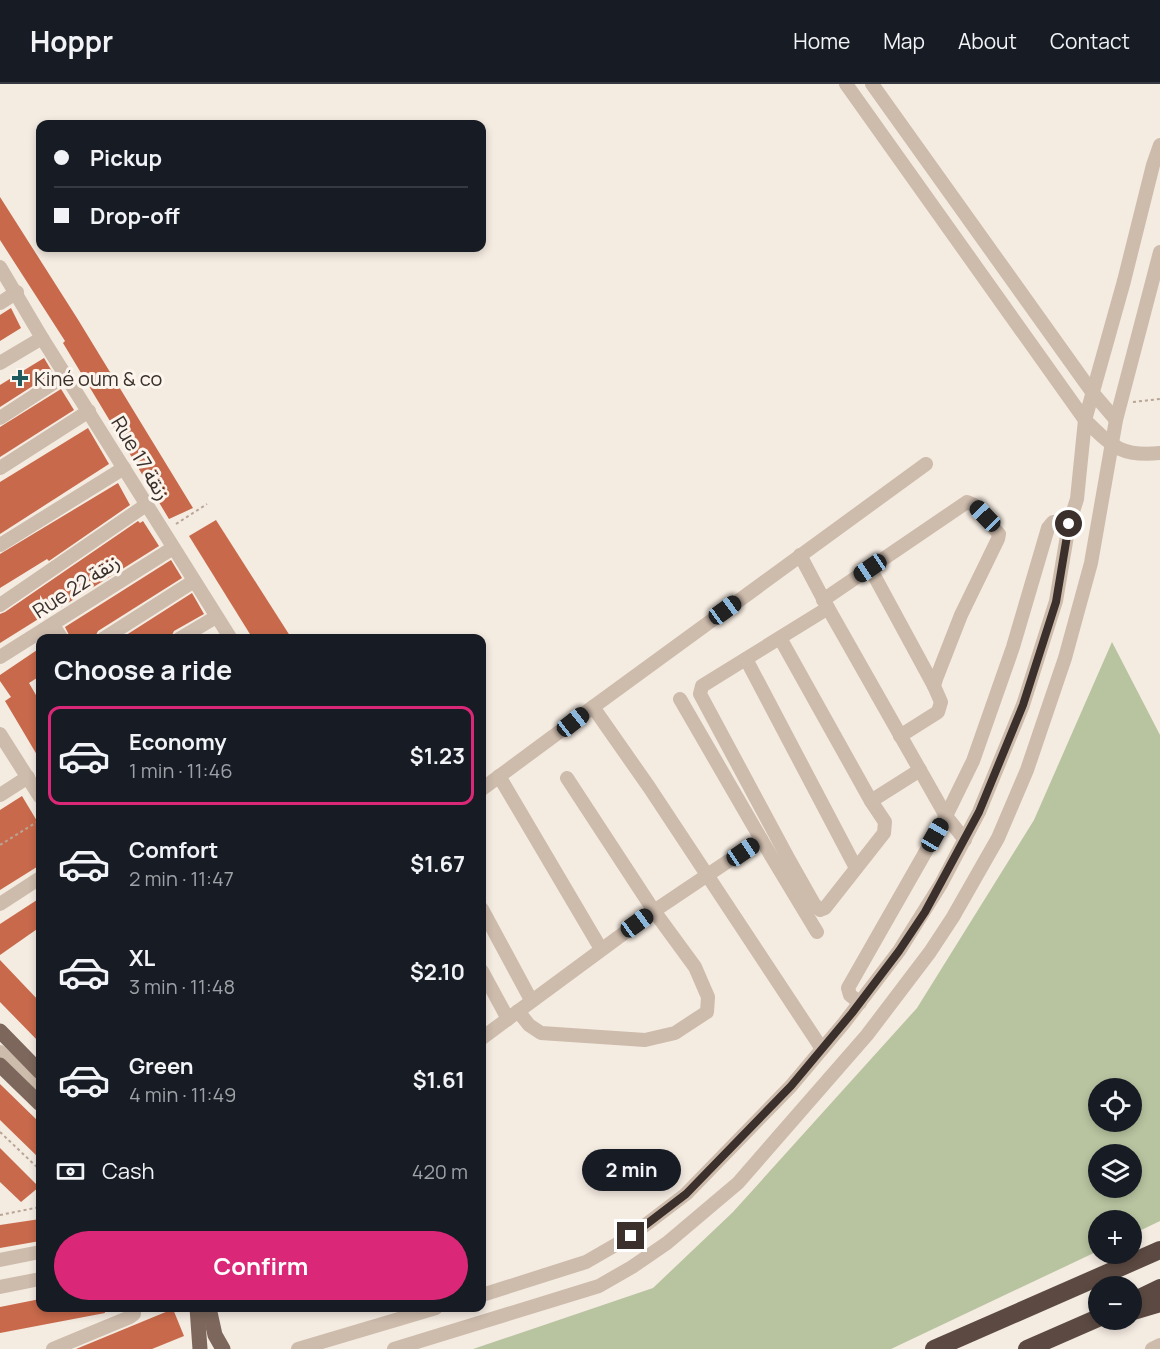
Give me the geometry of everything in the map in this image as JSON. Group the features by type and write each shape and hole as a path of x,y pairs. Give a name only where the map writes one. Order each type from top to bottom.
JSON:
{"highway":[{"path":"934,1349 1160,1250"},
{"path":"1142,1297 1160,1288"},
{"path":"1142,1309 1160,1303"},
{"path":"1078,1328 1088,1323"},
{"path":"1026,1349 1088,1325"}],"main road":[{"path":"0,1031 36,1068"},
{"path":"0,1065 36,1100"},
{"path":"197,1312 200,1349"},
{"path":"210,1312 216,1335 223,1349"}],"street":[{"path":"846,84 1085,420 1111,446 1136,454 1160,453"},
{"path":"856,100 875,85 1092,392 1116,420"},
{"path":"486,1294 586,1262 613,1248 649,1224 686,1194 791,1086 860,1003 925,912 965,840 1023,705 1056,602 1069,524 1077,499 1085,420 1160,145"},
{"path":"394,1349 591,1289 617,1277 667,1243 738,1183 836,1073 900,994 953,916 998,838 1027,770 1077,618 1091,563 1120,400 1160,252"},
{"name":"Rue 17 زنقة","path":"0,267 228,634"},
{"path":"0,303 17,292"},
{"path":"0,363 42,338"},
{"path":"0,418 66,375"},
{"path":"0,468 89,411"},
{"path":"486,786 927,464"},
{"path":"0,545 124,468"},
{"path":"780,638 885,822 886,828 825,908 820,910 788,858 700,694 702,686 780,638 870,568 967,502 974,505 999,534 961,615 934,686"},
{"path":"0,605 146,505"},
{"path":"860,1003 850,995 848,988 946,816 973,761 1013,647 1048,528 1053,522 1069,524"},
{"name":"Rue 22 زنقة","path":"38,634 173,548"},
{"path":"800,555 946,816 965,840"},
{"path":"870,568 941,702 938,712 900,736"},
{"path":"111,634 194,581"},
{"path":"187,634 216,617"},
{"path":"53,625 59,634"},
{"name":"Rue 22 زنقة","path":"0,657 36,635"},
{"path":"746,659 856,868"},
{"path":"680,699 816,932"},
{"path":"593,706 822,1049"},
{"path":"0,734 36,790"},
{"path":"871,801 920,770"},
{"path":"499,776 601,949"},
{"path":"0,795 28,777"},
{"path":"486,977 513,1015 541,1033 645,1040 675,1033 708,1012 708,997 695,967 654,911 567,778"},
{"path":"486,1031 513,1015 654,911 761,839"},
{"path":"0,904 36,881"},
{"path":"486,916 531,1000"},
{"path":"0,1045 36,1081"},
{"path":"0,1052 36,1088"},
{"path":"0,1260 36,1253"},
{"path":"0,1287 36,1280"},
{"path":"53,1349 130,1317 134,1312"},
{"path":"298,1349 423,1312"},
{"path":"1152,1349 1160,1345"}],"path":[{"path":"1120,400 1138,402 1160,399"},
{"path":"164,532 207,504"},
{"path":"0,845 36,822"},
{"path":"0,1132 36,1166"},
{"path":"0,1215 36,1208"}],"green space":[{"path":"1112,642 1160,735 1160,1221 1142,1230 1142,1210 1088,1210 1088,1256 891,1349 473,1349 653,1288 733,1212 917,1008 1034,820"}],"building":[{"path":"0,197 193,508 169,519 63,343 65,341 0,240"},
{"path":"11,308 21,328 0,341 0,315"},
{"path":"44,358 53,373 0,407 0,385"},
{"path":"61,389 74,410 0,457 0,427"},
{"path":"88,428 109,464 0,534 0,482"},
{"path":"118,483 130,505 49,561 47,559 0,588 0,554"},
{"path":"216,520 289,634 250,634 189,536"},
{"path":"138,521 140,523 143,521 159,546 52,613 40,595 40,618 0,643 0,614"},
{"path":"171,560 182,578 96,634 68,634 65,627"},
{"path":"192,593 204,614 172,634 128,634"},
{"path":"36,651 36,679 29,683 36,695 36,753 5,701 11,697 0,681 0,675"},
{"path":"22,796 36,819 36,868 0,890 0,810"},
{"path":"36,901 36,930 0,955 0,924"},
{"path":"0,960 36,998 36,1039 0,1002"},
{"path":"0,1084 36,1119 36,1155 0,1120"},
{"path":"0,1148 36,1184 36,1190 21,1202 0,1182"},
{"path":"36,1220 36,1242 0,1248 0,1225"},
{"path":"36,1300 36,1312 105,1313 0,1333 0,1307"},
{"path":"166,1312 174,1312 184,1336 152,1349 76,1349"}],"place":[{"name":"Kiné oum & co","path":"20,378"}],"route":[{"path":"631,1236 686,1194 791,1086 852,1013 925,912 979,812 1023,705 1056,602 1069,524"}]}
